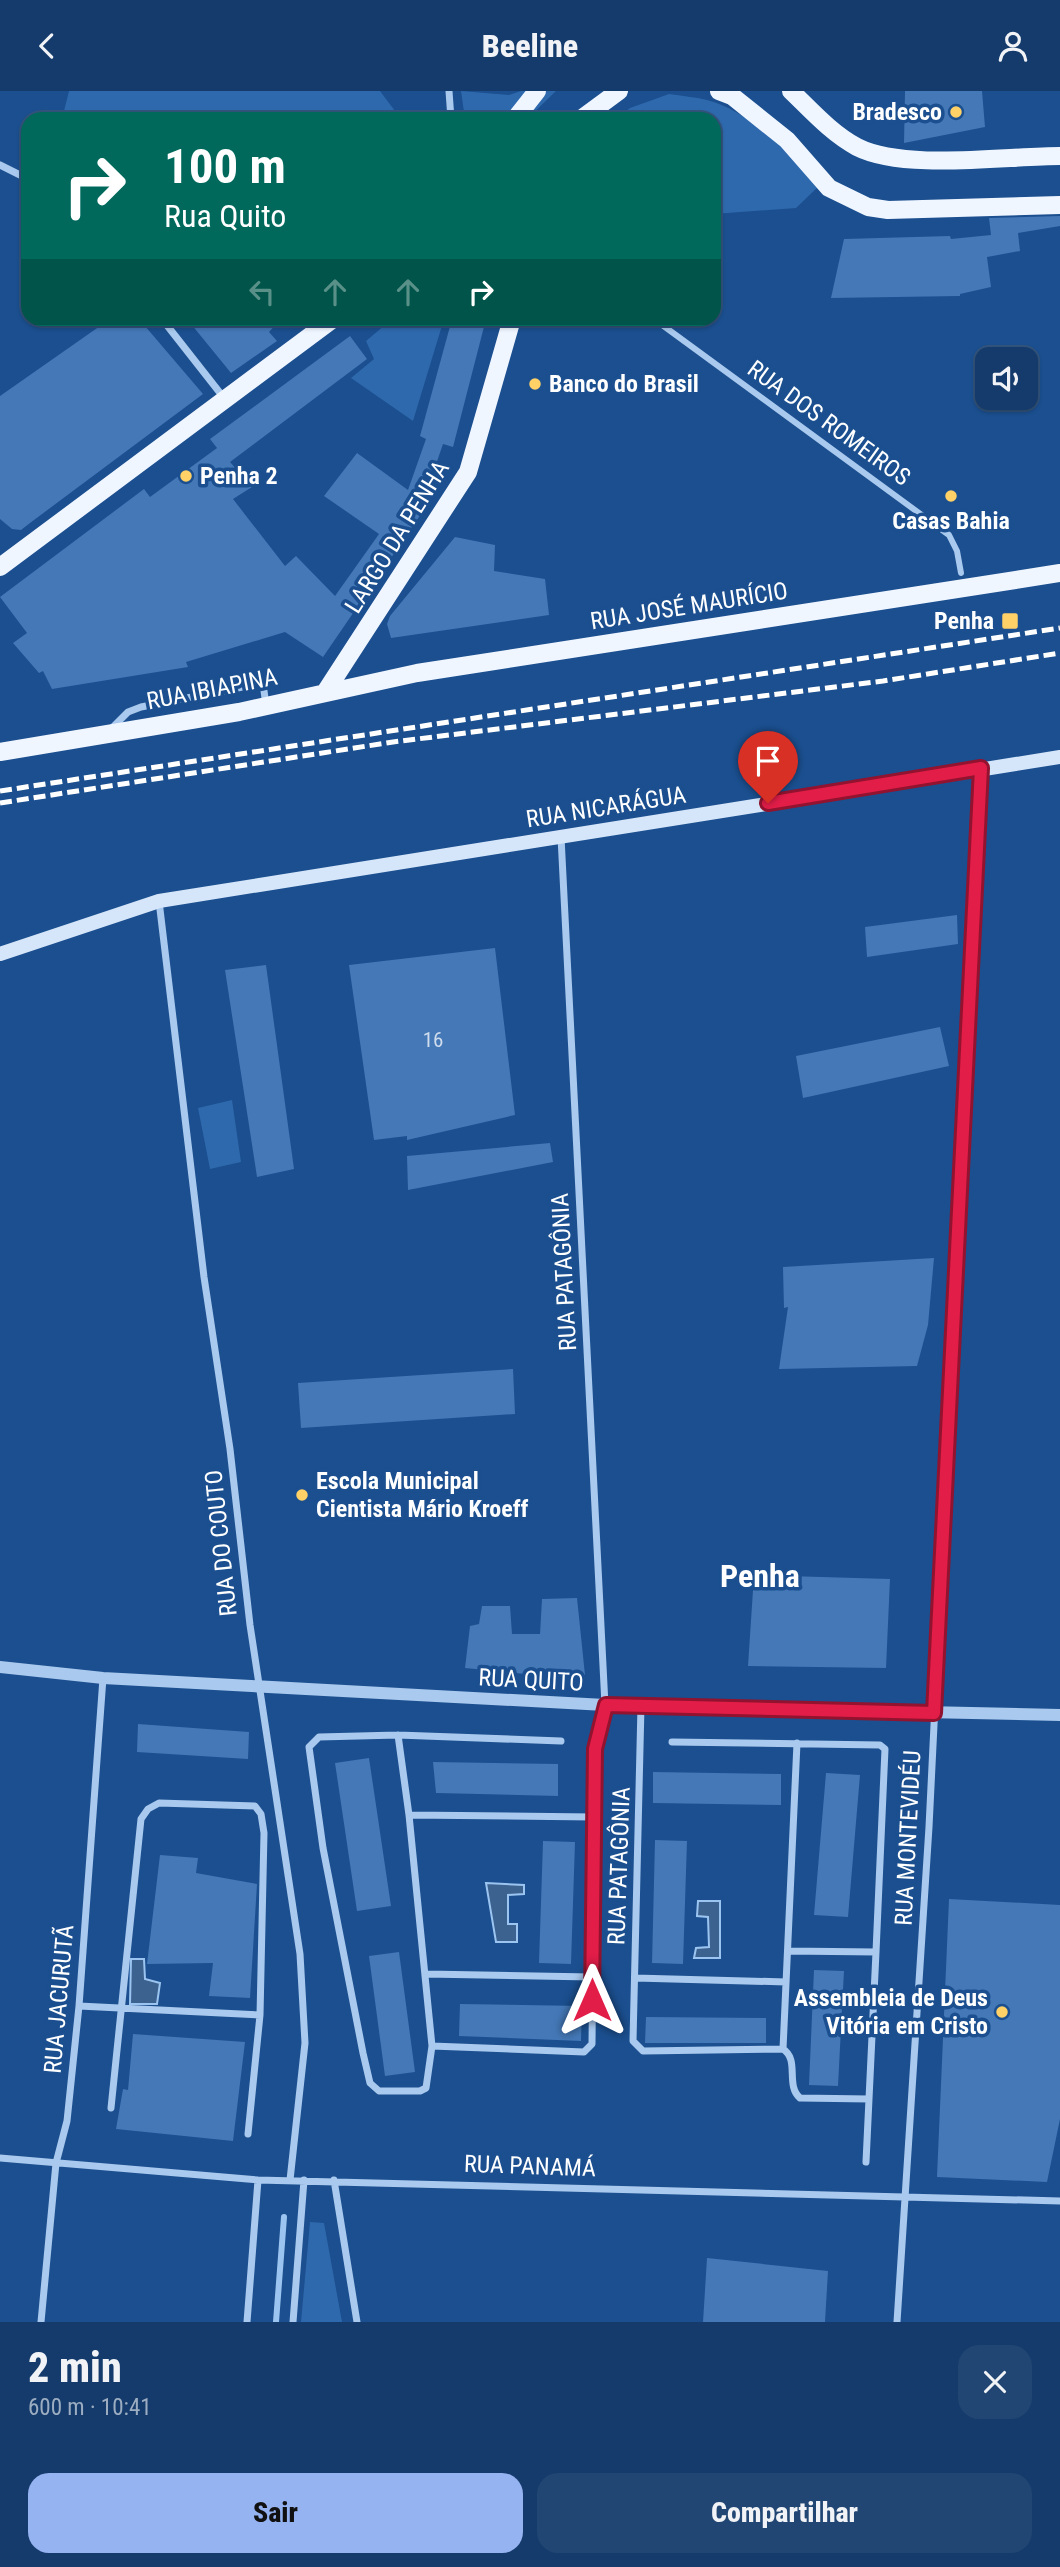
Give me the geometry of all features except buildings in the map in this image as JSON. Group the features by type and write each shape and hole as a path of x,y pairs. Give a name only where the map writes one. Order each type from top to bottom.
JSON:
{"main road":[{"path":"520,112 537,91"},
{"path":"590,112 619,91"},
{"path":"719,91 732,96 787,140 829,188 868,207 888,210 1060,205"},
{"path":"791,91 833,131 857,147 886,157 1060,156"},
{"path":"3,559 324,326"},
{"name":"LARGO DA PENHA","path":"327,691 468,472 510,326"},
{"name":"RUA JOSÉ MAURÍCIO","path":"327,691 417,673 1060,573"},
{"name":"RUA IBIAPINA","path":"0,753 266,707 327,691"},
{"name":"RUA NICARÁGUA","path":"0,954 159,901 1060,757"}],"street":[{"path":"449,91 450,112"},
{"path":"0,165 21,176"},
{"path":"168,326 225,399"},
{"name":"RUA DOS ROMEIROS","path":"664,326 949,535 957,551 961,573"},
{"name":"RUA IBIAPINA","path":"107,733 128,712 141,707 263,683 266,707"},
{"name":"RUA MONTEVIDÉU","path":"897,2322 934,1713 981,768"},
{"name":"RUA PATAGÔNIA","path":"432,2046 584,2052 592,2044 595,1749 606,1705 561,838"},
{"name":"RUA DO COUTO","path":"159,901 204,1277 230,1448 259,1688 300,1954 304,2001 303,2066 290,2180"},
{"name":"RUA QUITO","path":"0,1667 103,1678 259,1688 606,1705 1060,1715"},
{"name":"RUA JACURUTÃ","path":"41,2322 56,2163 67,2121 79,2006 103,1678"},
{"name":"RUA PATAGÔNIA","path":"640,1706 633,2041 643,2051 783,2049"},
{"path":"397,1735 409,1815 432,2046 426,2088 420,2091 379,2091 370,2083 323,1848 309,1747 319,1737 397,1735 561,1741"},
{"path":"672,1742 880,1745 885,1749 866,2162"},
{"path":"797,1743 783,2049 791,2058 793,2090 800,2098 869,2099"},
{"path":"111,2108 119,2008 141,1819 148,1809 159,1803 247,1804 256,1806 261,1814 264,1833 260,2015 248,2134"},
{"path":"409,1815 593,1817"},
{"path":"788,1951 876,1952"},
{"path":"426,1974 592,1977"},
{"path":"635,1978 786,1982"},
{"path":"79,2006 260,2015"},
{"name":"RUA PANAMÁ","path":"0,2158 258,2180 1060,2201"},
{"path":"247,2322 258,2180"},
{"path":"293,2322 304,2180"},
{"path":"334,2180 357,2322"}],"shaded area":[{"path":"69,91 380,91 396,112 64,112"},
{"path":"461,91 509,95 521,91 556,91 534,112 464,112"},
{"path":"669,94 707,100 723,106 769,135 819,186 796,208 721,213 721,112 625,112"},
{"path":"384,326 442,326 413,421 351,378 374,359 366,341"},
{"path":"232,1100 241,1162 210,1169 198,1108"},
{"path":"486,1883 524,1885 524,1894 508,1895 508,1924 517,1924 517,1942 496,1942"},
{"path":"698,1901 720,1901 720,1958 694,1958 696,1948 709,1947 708,1917 697,1916"},
{"path":"131,1959 144,1959 145,1979 160,1983 157,2004 130,2004"},
{"path":"310,2222 324,2223 342,2322 301,2322"}],"waterway":[{"path":"276,2322 284,2217"}],"railway":[{"path":"0,791 1060,628"},
{"path":"0,803 393,742 883,681 1060,653"}],"place":[{"name":"Bradesco","path":"956,112"},
{"name":"Banco do Brasil","path":"535,384"},
{"name":"Penha 2","path":"186,476"},
{"name":"Casas Bahia","path":"951,496"},
{"name":"Penha","path":"1010,621"},
{"name":"Escola Municipal Cientista Mário Kroeff","path":"302,1495"},
{"name":"Assembleia de Deus Vitória em Cristo","path":"1002,2012"}],"district":[{"name":"Penha","path":"760,1576"}],"route":[{"path":"592,2000 595,1749 606,1705 934,1713 983,779 981,768 768,803"}]}
